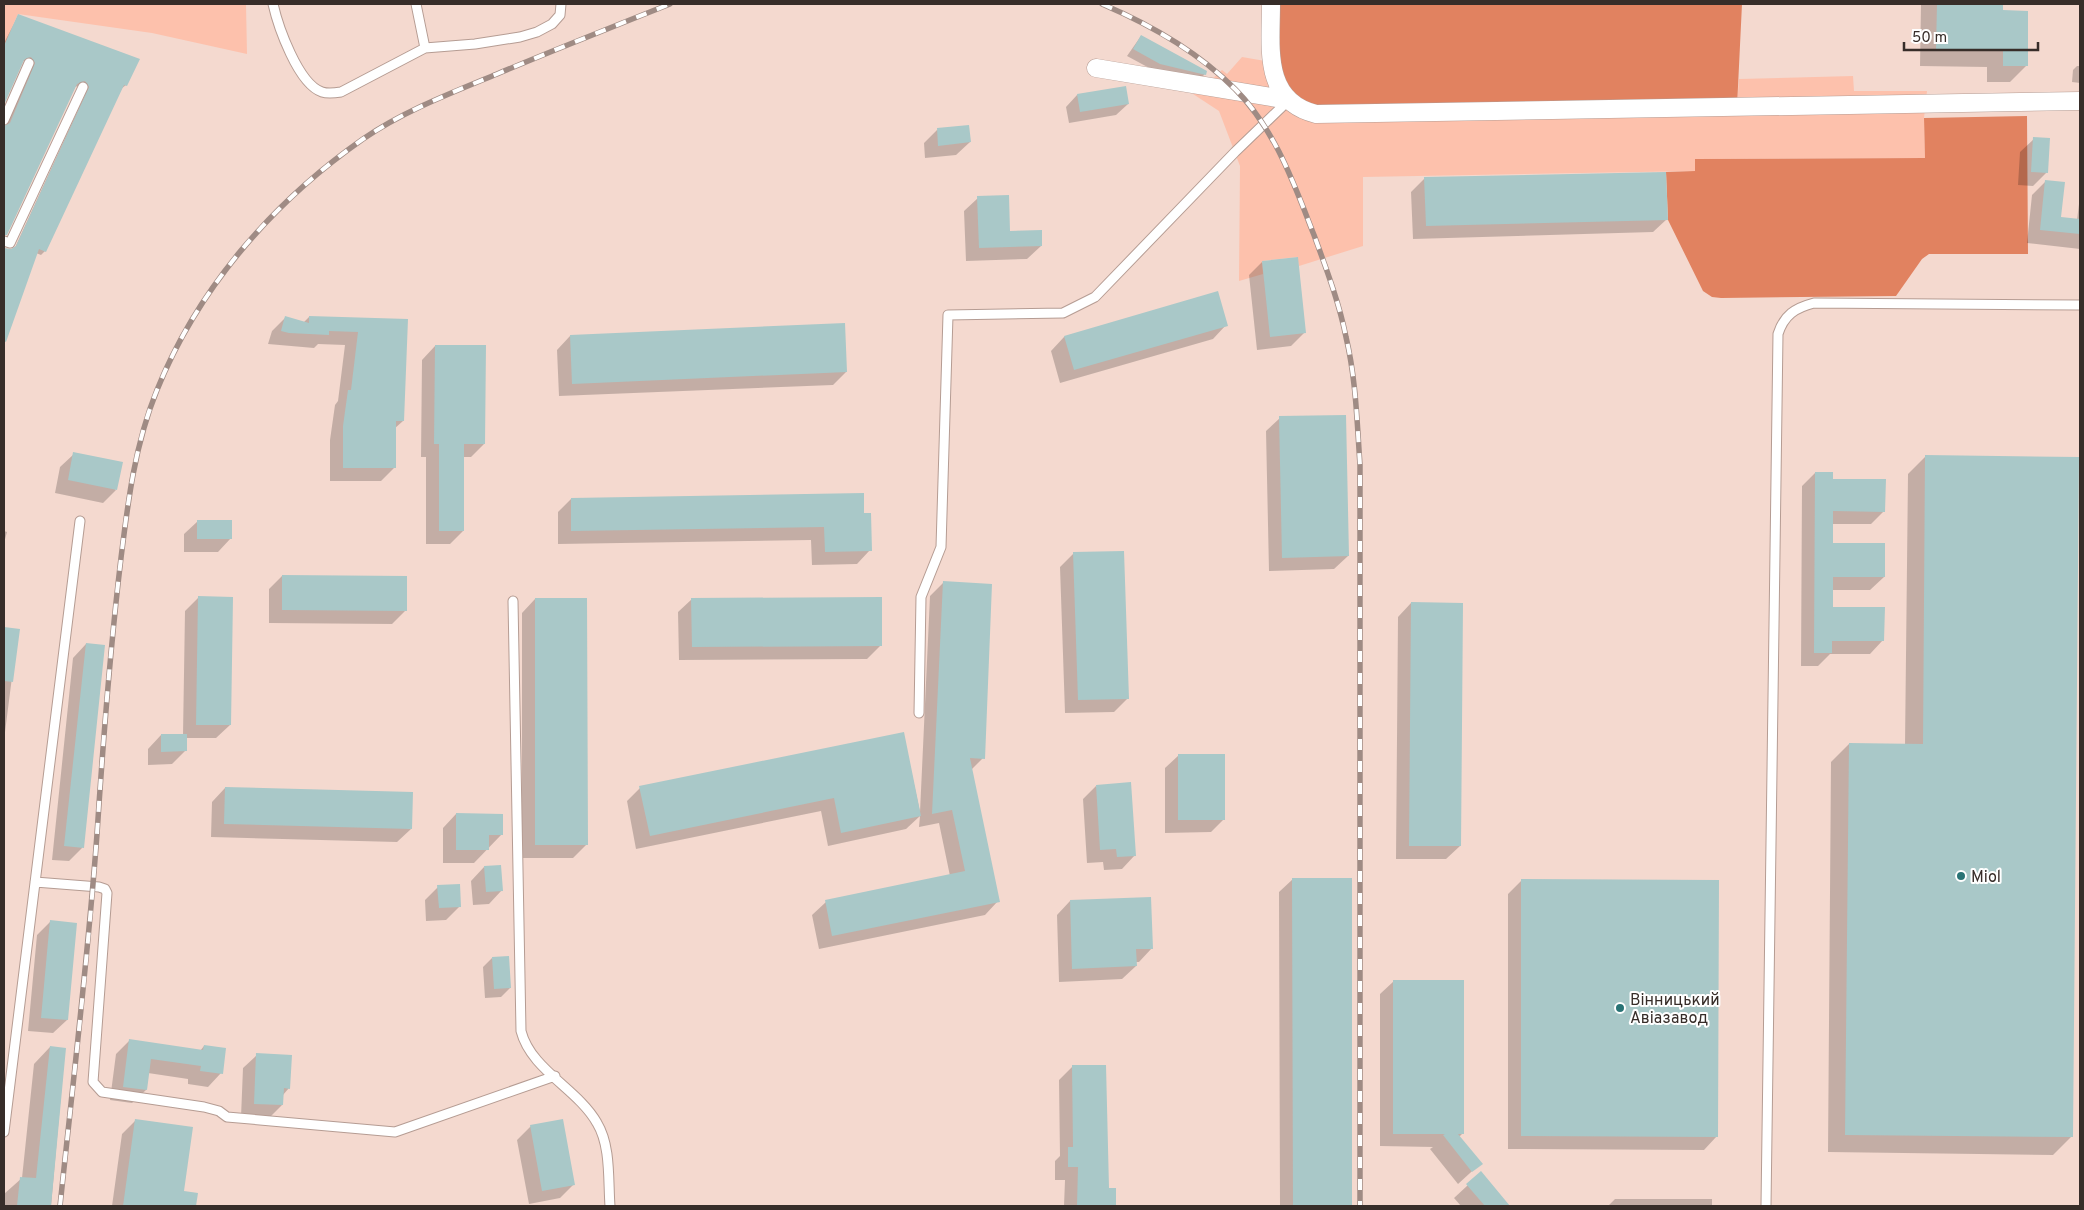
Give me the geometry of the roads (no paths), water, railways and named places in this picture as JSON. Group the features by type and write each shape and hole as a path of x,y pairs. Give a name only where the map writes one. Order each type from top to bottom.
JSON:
{"street":[{"path":"1271,4 1271,62 1277,83 1289,100 1304,111 1328,115 2080,101"},
{"path":"1096,68 1289,100"}],"lane":[{"path":"274,4 276,18 293,56 307,81 320,91 341,92 425,48 474,44 520,37 537,32 552,24 560,15 561,4"},
{"path":"416,4 425,48"},
{"path":"4,120 29,63"},
{"path":"4,241 10,243 83,87"},
{"path":"919,713 921,597 941,547 948,314 1063,313 1095,297 1235,152 1289,100"},
{"path":"1766,1206 1778,334 1781,323 1789,314 1800,307 1814,303 2080,305"},
{"path":"4,1132 80,521"},
{"path":"513,601 520,1023 523,1040 528,1050 590,1112 602,1133 606,1149 610,1206"},
{"path":"35,882 99,886 105,888 107,893 93,1082 102,1092 204,1106 219,1111 227,1117 395,1132 554,1076"}],"railway":[{"path":"60,1206 89,927 110,662 126,515 133,473 149,410 174,353 216,282 269,219 299,190 363,139 411,111 445,96 670,4"},
{"path":"1102,4 1173,40 1206,63 1235,89 1249,105 1272,139 1291,177 1319,247 1340,311 1346,337 1354,385 1360,465 1360,1206"}],"place":[{"name":"Miol","path":"1961,876"},
{"name":"Вінницький Авіазавод","path":"1620,1008"}]}
